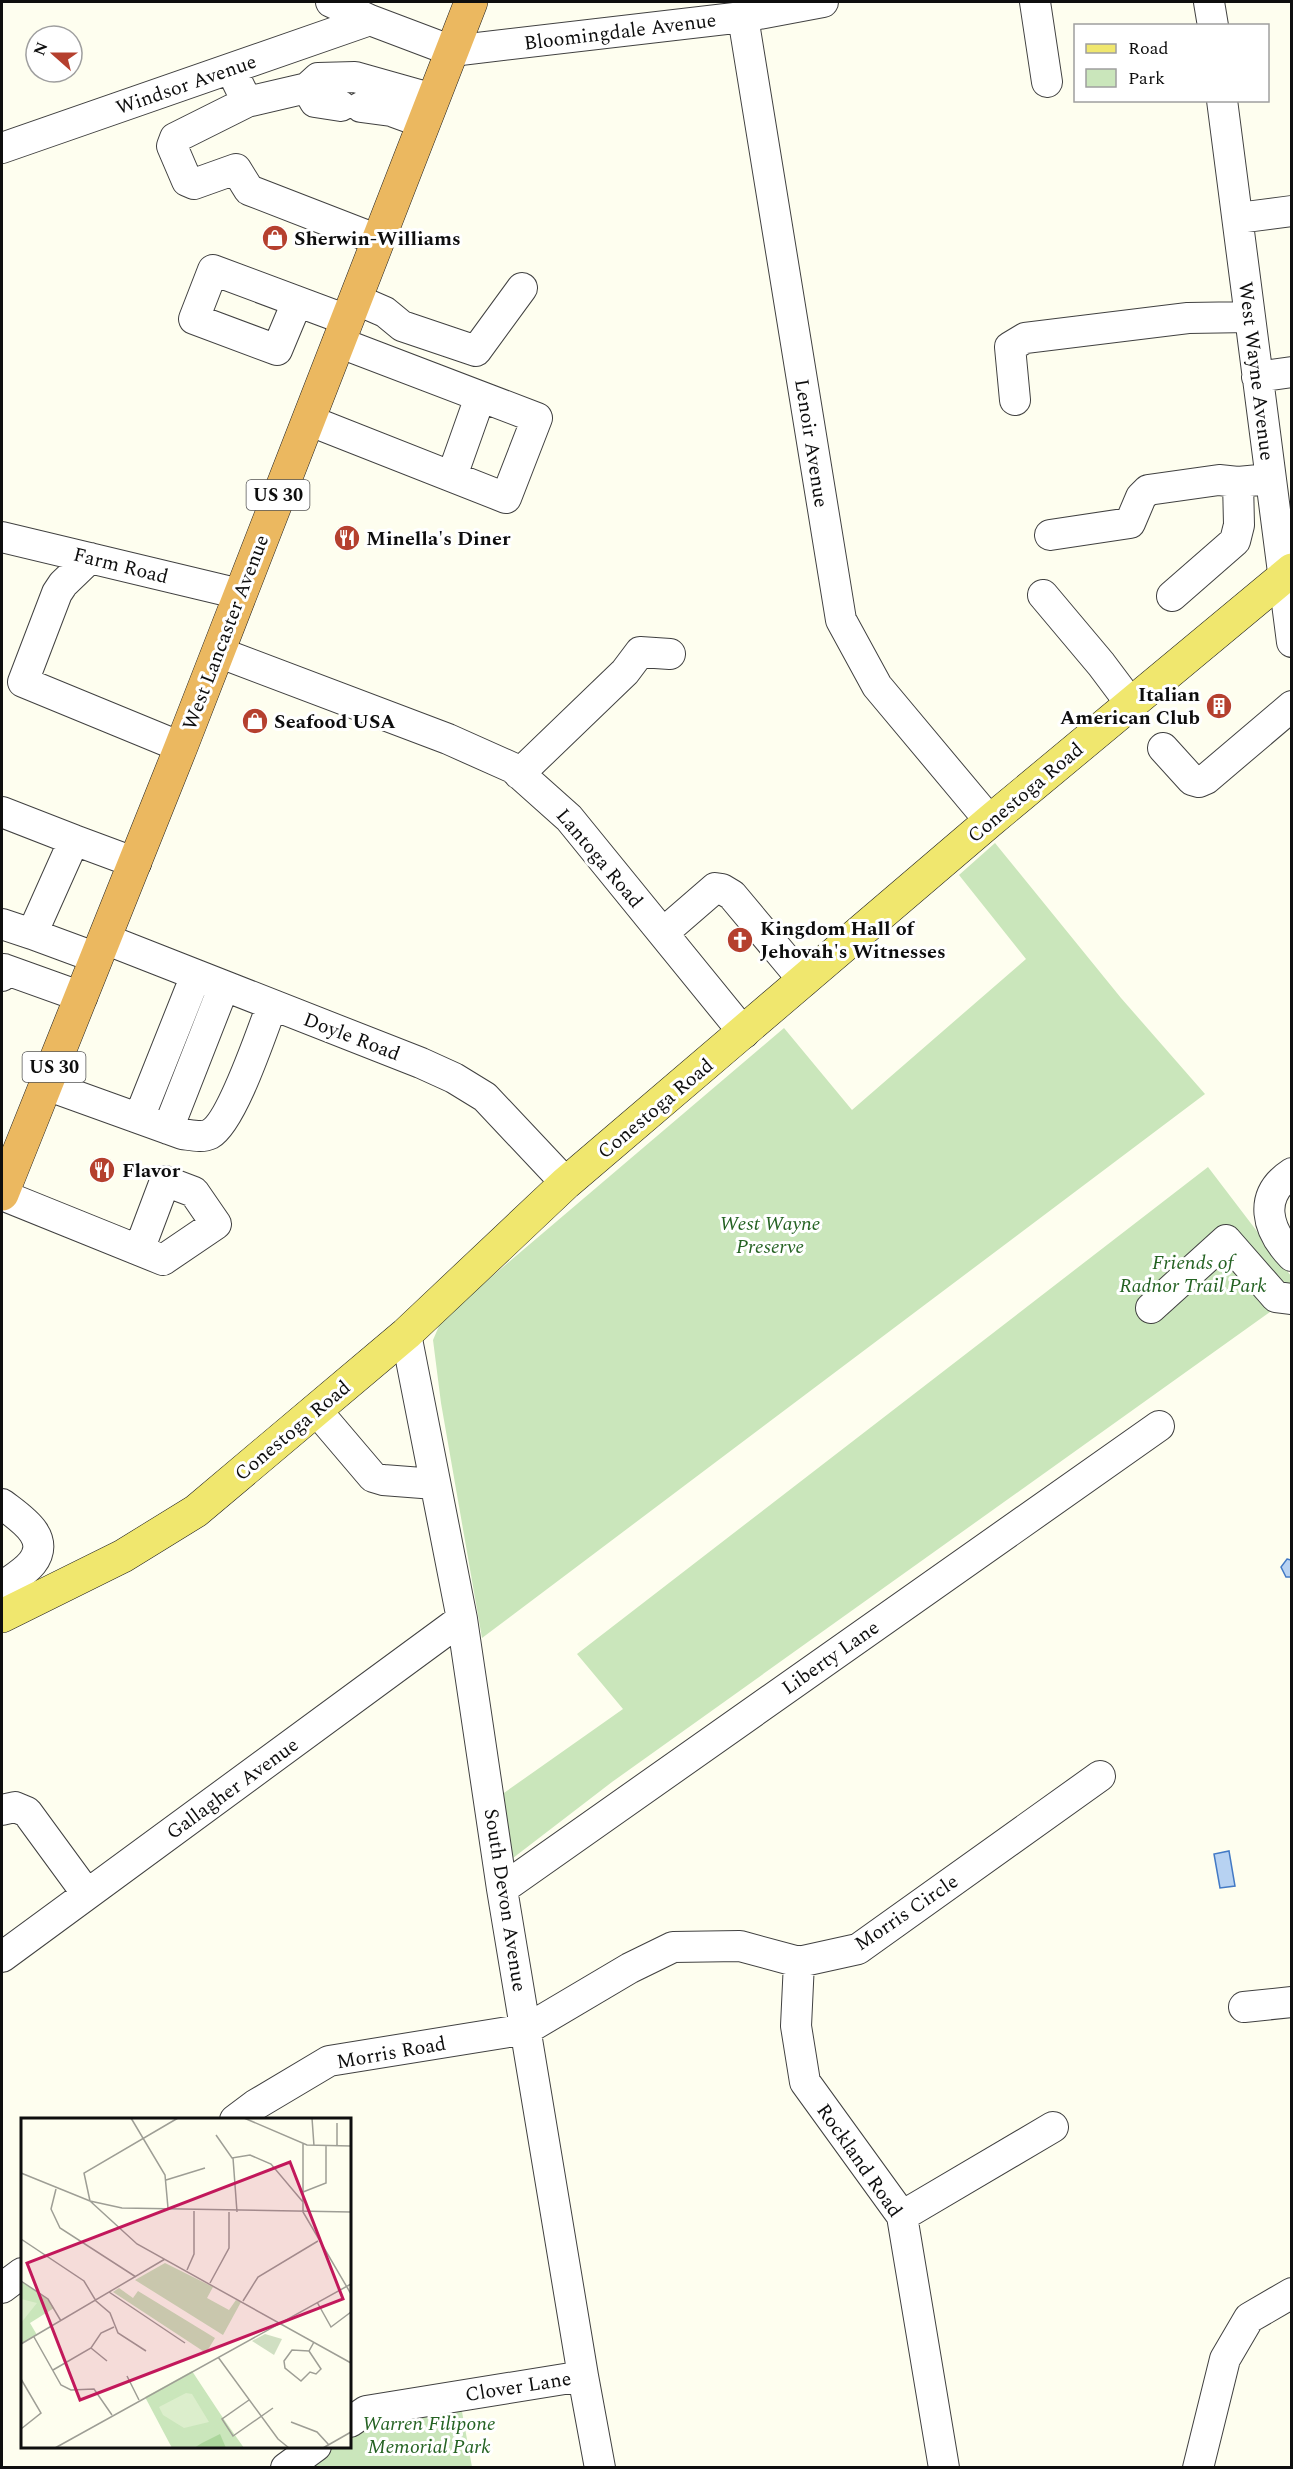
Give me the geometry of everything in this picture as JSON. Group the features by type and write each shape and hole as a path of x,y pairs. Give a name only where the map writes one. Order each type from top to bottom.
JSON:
{"highway":[{"name":"West Lancaster Avenue","path":"2,1195 9,1152 46,1085 136,863 471,2"}],"main road":[{"name":"Conestoga Road","path":"3,1603 123,1556 196,1511 406,1334 566,1183 990,821 1287,574"}],"street":[{"path":"331,2 370,20 452,51"},
{"path":"1035,2 1047,82"},
{"path":"1209,2 1213,24"},
{"name":"Bloomingdale Avenue","path":"452,51 742,17 807,3"},
{"name":"Lenoir Avenue","path":"742,17 841,620 877,686 990,821"},
{"name":"Windsor Avenue","path":"2,148 370,20"},
{"path":"231,69 247,102"},
{"path":"378,240 249,190 236,169 194,184 187,181 172,146 175,138 247,102 307,88 318,78 355,77 428,111"},
{"path":"307,88 315,102 391,111 428,111"},
{"name":"West Wayne Avenue","path":"1222,102 1270,479 1287,574 1292,642"},
{"path":"1238,219 1292,211"},
{"path":"346,321 385,312 402,326 476,351 522,288"},
{"path":"297,302 346,321 480,397 537,418 506,498 308,420"},
{"path":"1015,400 1010,347 1025,339 1188,318 1250,317"},
{"path":"1257,377 1292,372"},
{"path":"452,476 480,397"},
{"path":"1050,535 1130,523 1141,497 1148,490 1219,480 1238,482 1270,479"},
{"path":"1172,596 1235,541 1239,525 1238,482"},
{"name":"Farm Road","path":"2,537 240,594"},
{"path":"90,558 63,584 57,593 23,682 182,747"},
{"path":"1043,595 1131,704"},
{"name":"Lantoga Road","path":"218,652 448,739 513,768 569,818 744,1033"},
{"path":"519,774 625,672 640,652 670,654"},
{"path":"1163,748 1192,780 1198,782 1206,779 1292,706"},
{"path":"2,812 136,863"},
{"path":"32,934 74,840"},
{"path":"663,933 715,888 722,888 732,895 804,981"},
{"name":"Doyle Road","path":"2,924 32,934 101,949 196,975 454,1078 485,1097 566,1183"},
{"path":"2,976 4,969 82,997"},
{"path":"139,1118 196,975"},
{"path":"168,1129 224,986"},
{"path":"46,1085 168,1129 196,1136 209,1134 217,1128 230,1107 272,1005"},
{"path":"1292,1173 1278,1183 1269,1206 1274,1233 1280,1244 1292,1256"},
{"path":"2,1195 139,1250"},
{"path":"1151,1308 1226,1240 1276,1297 1292,1299"},
{"name":"South Devon Avenue","path":"406,1334 462,1619 502,1889 527,2029 582,2376 600,2468"},
{"path":"316,1410 373,1477 383,1480 435,1484"},
{"name":"Liberty Lane","path":"502,1889 1159,1426"},
{"path":"2,1504 26,1522 38,1539 38,1552 3,1603"},
{"name":"Gallagher Avenue","path":"2,1957 462,1619"},
{"name":"Morris Circle","path":"527,2029 630,1968 673,1947 740,1946 799,1962 858,1949 1100,1776"},
{"path":"2,1810 15,1807 27,1812 87,1894"},
{"name":"Rockland Road","path":"799,1962 796,2026 805,2082 902,2216 944,2468"},
{"path":"1244,2007 1292,2002"},
{"name":"Morris Road","path":"238,2118 255,2105 329,2061 527,2029"},
{"path":"902,2216 1053,2127"},
{"path":"2,2288 21,2273"},
{"path":"1198,2468 1225,2359 1249,2318 1292,2293"},
{"name":"Clover Lane","path":"351,2421 366,2411 582,2376"},
{"path":"286,2468 312,2448"}],"green space":[{"name":"West Wayne Preserve","path":"995,843 1121,998 1205,1094 482,1638 441,1403 433,1340 439,1326 449,1313 784,1028 852,1110 1026,959 959,875"},
{"name":"Friends of Radnor Trail Park","path":"1208,1167 1291,1276 1291,1297 612,1782 513,1858 501,1795 623,1709 577,1654"},
{"name":"Warren Filipone Memorial Park","path":"459,2395 472,2467 286,2468 315,2448 351,2448 351,2422"}],"water":[{"path":"1287,1559 1291,1560 1291,1577 1286,1577 1281,1567"},
{"path":"1229,1851 1235,1886 1220,1888 1214,1854"}],"place":[{"name":"Sherwin-Williams","path":"275,238"},
{"name":"Minella's Diner","path":"347,538"},
{"name":"Italian American Club","path":"1219,706"},
{"name":"Seafood USA","path":"255,721"},
{"name":"Kingdom Hall of Jehovah's Witnesses","path":"740,940"},
{"name":"Flavor","path":"102,1170"}]}
